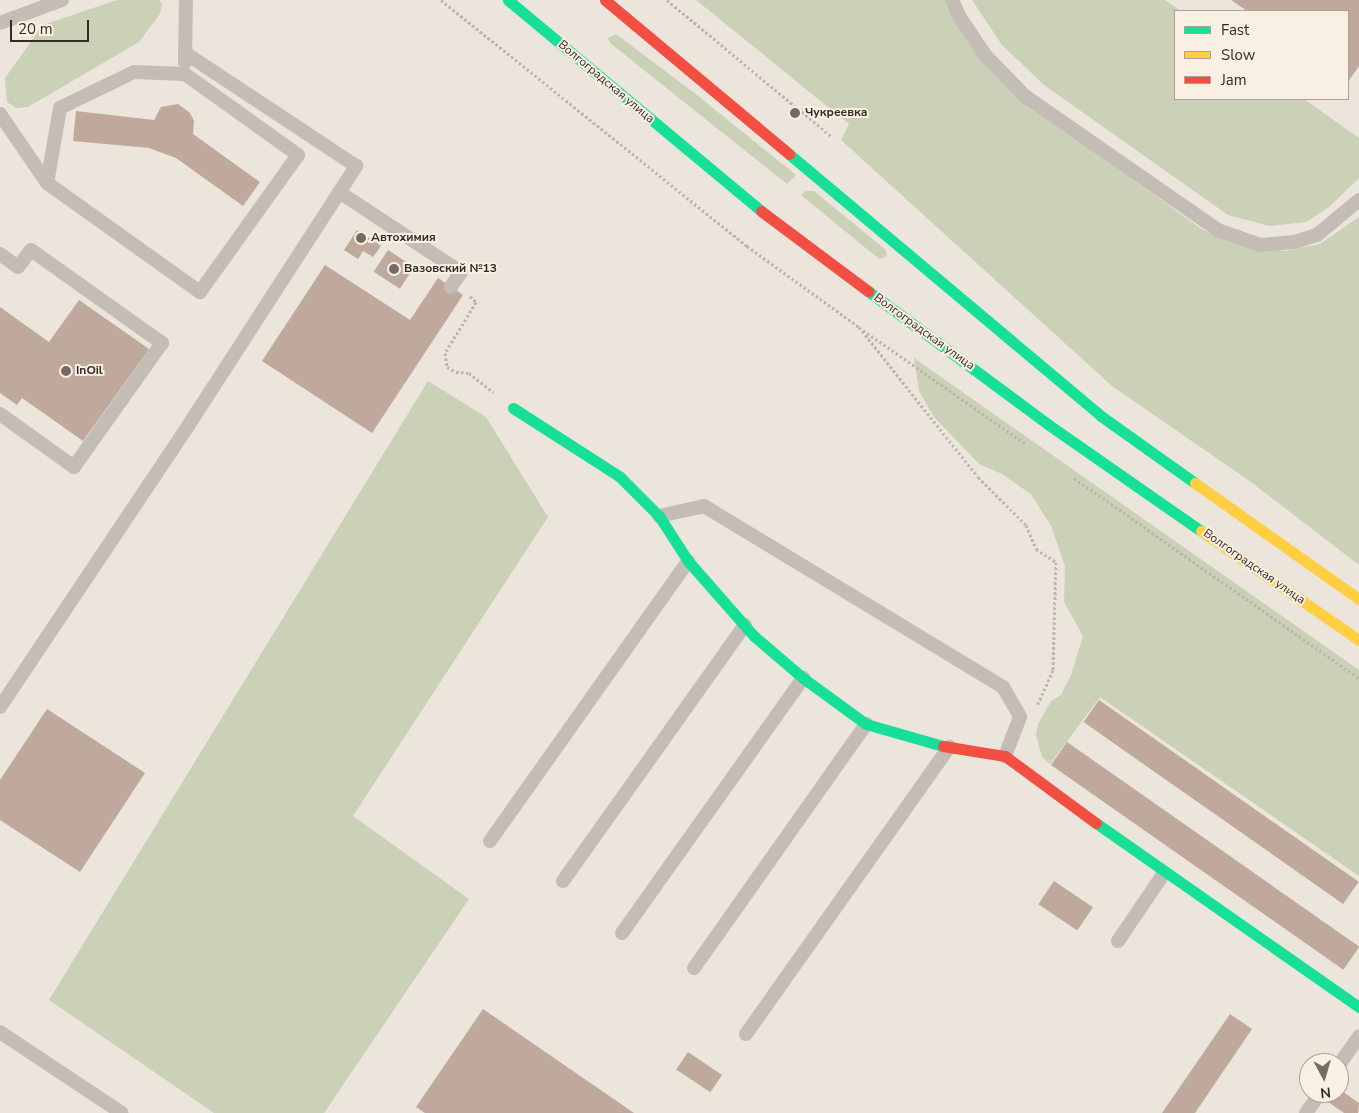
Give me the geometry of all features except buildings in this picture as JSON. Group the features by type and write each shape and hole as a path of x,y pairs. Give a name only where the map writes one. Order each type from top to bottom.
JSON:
{"main road":[{"name":"Волгоградская улица","path":"508,0 769,218 1049,424 1359,640"},
{"path":"605,0 1101,416 1359,599"},
{"path":"513,408 619,476 659,516 688,561 745,625 803,678 866,724 924,742 1005,756 1164,873 1359,1006"}],"lane":[{"path":"0,23 62,0"},
{"path":"185,74 186,0"},
{"path":"952,0 959,16 986,56 1025,96 1218,230 1260,245 1295,242 1317,235 1359,200"},
{"path":"0,707 188,426 356,166 185,53"},
{"path":"0,114 47,183 200,292 298,154 185,74 134,72 60,108 47,183"},
{"path":"339,192 462,272 453,284"},
{"path":"0,254 18,267 31,250 162,343 74,467 0,414"},
{"path":"659,516 704,506 1003,687 1020,718 1005,756"},
{"path":"490,841 688,561"},
{"path":"563,881 745,625"},
{"path":"622,933 803,678"},
{"path":"694,968 866,724"},
{"path":"746,1034 949,747"},
{"path":"1118,941 1164,873"},
{"path":"0,1032 122,1113"},
{"path":"1347,1053 1359,1036"}],"path":[{"path":"441,0 747,246 1028,446"},
{"path":"667,0 832,137"},
{"path":"453,284 476,302 445,353 447,367 456,372 469,373 513,408"},
{"path":"859,327 978,477 1026,525 1036,549 1056,562 1056,607 1052,670 1033,716"},
{"path":"1068,474 1359,678"}],"green space":[{"path":"117,0 159,0 162,4 160,14 139,42 28,107 16,108 7,102 5,78 43,25"},
{"path":"696,0 947,0 1021,99 1203,230 1242,246 1285,251 1320,244 1359,217 1359,565 1251,482 1112,386 841,140 849,124"},
{"path":"972,0 1165,0 1180,10 1174,10 1174,100 1305,100 1359,138 1359,178 1329,207 1306,222 1269,226 1228,215 1044,85 1002,45"},
{"path":"616,34 697,95 796,175 787,184 610,43 608,38"},
{"path":"806,191 814,191 886,250 887,256 879,259 801,195"},
{"path":"914,358 1359,670 1359,876 1100,697 1050,764 1042,757 1036,735 1038,724 1051,701 1061,695 1071,675 1083,636 1064,602 1065,566 1051,526 1031,494 1002,474 979,464 934,417 919,391"},
{"path":"428,381 486,417 548,517 353,816 469,899 324,1113 214,1113 49,1000"}],"traffic: fast":[{"path":"508,0 761,211"},
{"path":"789,154 1101,416 1195,483"},
{"path":"868,291 1049,425 1201,531"},
{"path":"513,408 619,476 659,516 688,561 754,636 803,678 866,724 943,746"},
{"path":"1096,823 1359,1007"}],"traffic: slow":[{"path":"1195,483 1359,599"},
{"path":"1201,531 1359,640"}],"traffic: jam":[{"path":"605,0 789,154"},
{"path":"761,211 868,291"},
{"path":"943,746 1005,756 1096,823"}],"place":[{"name":"Чукреевка","path":"795,113"},
{"name":"Автохимия","path":"361,238"},
{"name":"Вазовский №13","path":"394,269"},
{"name":"InOil","path":"66,371"}]}
